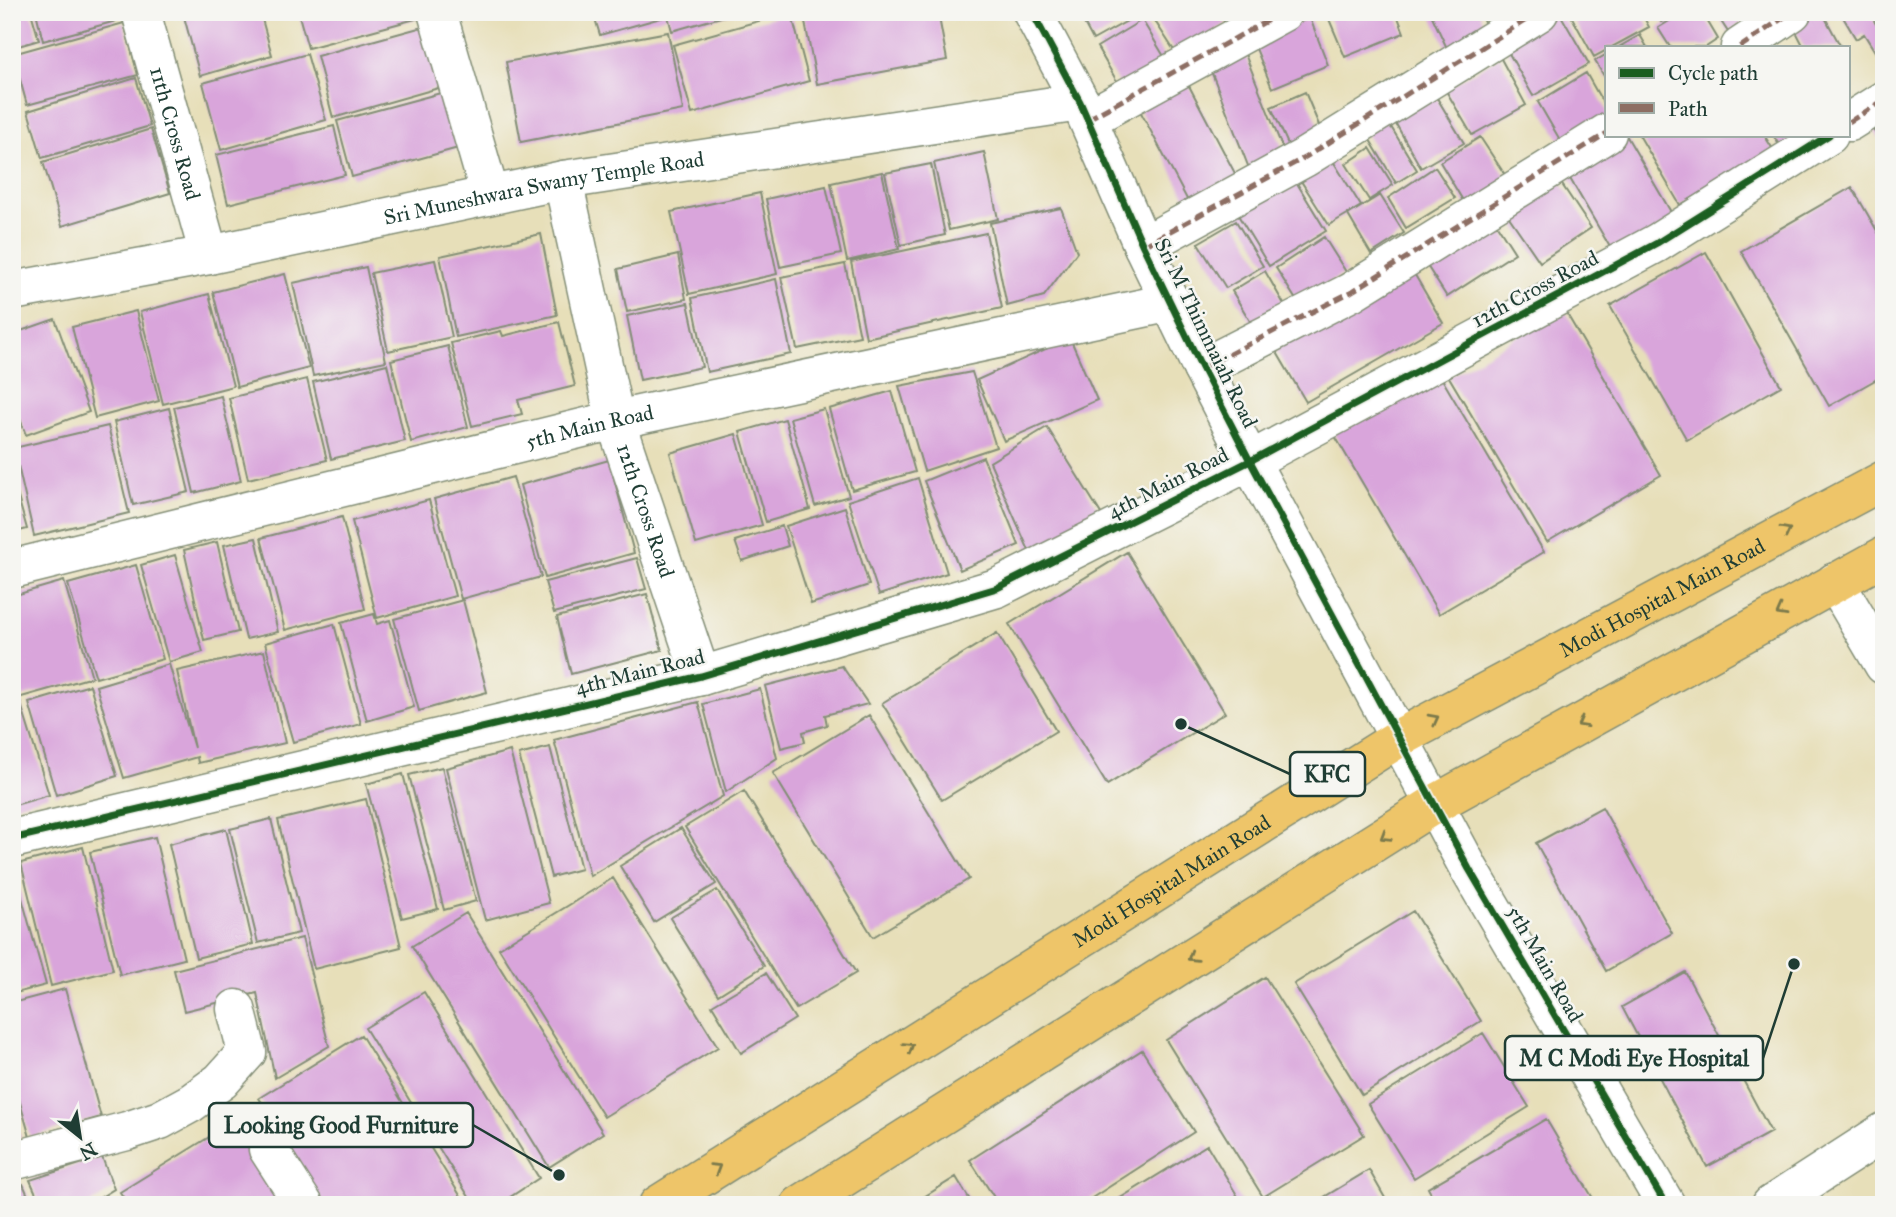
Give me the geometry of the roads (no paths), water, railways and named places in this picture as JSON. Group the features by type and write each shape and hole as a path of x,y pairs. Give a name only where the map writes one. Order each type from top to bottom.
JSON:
{"main road":[{"name":"Modi Hospital Main Road","path":"658,1205 1399,738 1884,480"},
{"path":"800,1205 1435,804 1884,556"}],"street":[{"name":"11th Cross Road","path":"141,12 209,255"},
{"path":"438,12 490,195"},
{"name":"Sri M Thimmaiah Road","path":"1032,12 1084,111 1143,246 1202,368 1399,738"},
{"path":"1084,111 1283,12"},
{"path":"1143,246 1304,158 1539,12"},
{"path":"1741,46 1792,12"},
{"path":"1850,121 1884,100"},
{"name":"Sri Muneshwara Swamy Temple Road","path":"12,291 209,255 563,180 1084,111"},
{"path":"1202,368 1351,292 1605,134"},
{"name":"12th Cross Road","path":"1250,461 1657,243 1827,136"},
{"name":"12th Cross Road","path":"563,180 615,420 701,676"},
{"name":"5th Main Road","path":"12,569 615,420 1172,302"},
{"name":"4th Main Road","path":"12,838 701,676 997,588 1250,461"},
{"path":"1835,582 1884,665"},
{"name":"5th Main Road","path":"1399,738 1469,869 1666,1205"},
{"path":"12,1161 127,1131 160,1120 191,1103 221,1080 247,1052 236,1009"},
{"path":"1771,1205 1884,1132"},
{"path":"268,1149 304,1205"}],"place":[{"name":"KFC","path":"1181,724"},
{"name":"M C Modi Eye Hospital","path":"1794,964"},
{"name":"Looking Good Furniture","path":"559,1175"}]}
